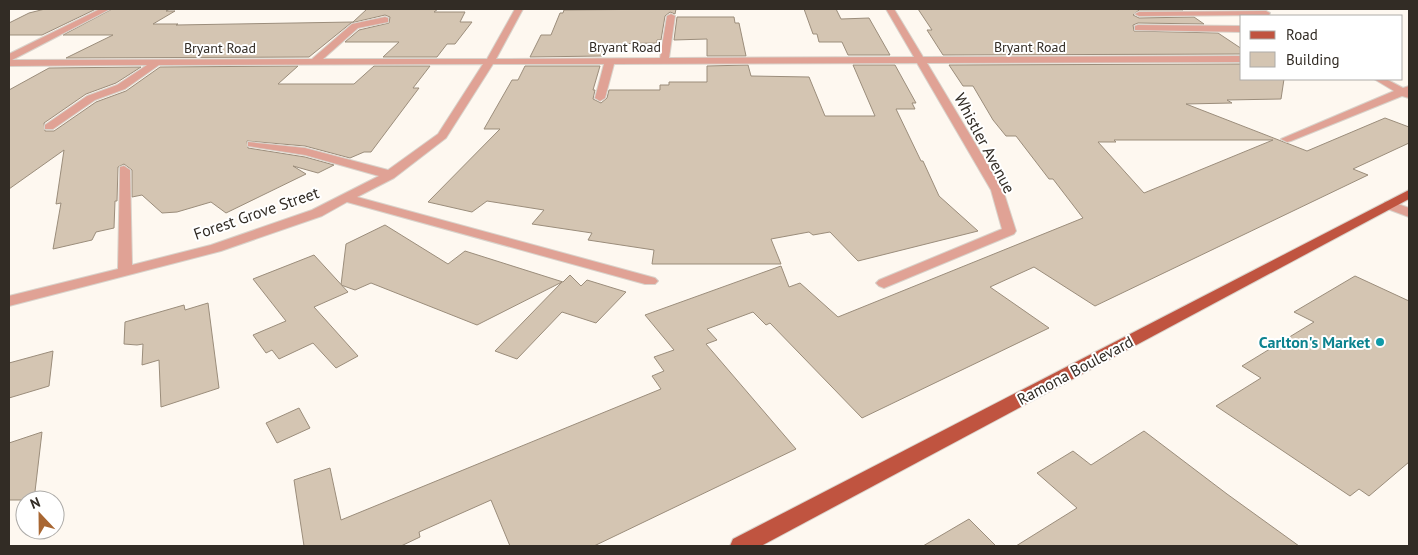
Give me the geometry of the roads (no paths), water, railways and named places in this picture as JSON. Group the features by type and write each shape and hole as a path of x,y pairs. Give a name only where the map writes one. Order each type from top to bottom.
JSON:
{"main road":[{"name":"Ramona Boulevard","path":"741,546 1409,194"}],"street":[{"path":"9,58 106,9"},
{"name":"Forest Grove Street","path":"9,301 216,248 317,213 390,175 442,136 490,61 519,9"},
{"name":"Whistler Avenue","path":"884,282 1008,231 997,190 890,9"},
{"path":"1139,14 1265,13"},
{"path":"664,61 671,16"},
{"path":"315,61 355,26 385,20"},
{"path":"1138,28 1240,28"},
{"name":"Bryant Road","path":"9,63 1240,59"},
{"path":"600,98 610,61"},
{"path":"48,127 91,98 120,88 158,62"},
{"path":"1381,80 1407,92"},
{"path":"1287,139 1407,92"},
{"path":"252,144 283,147 342,160 390,175"},
{"path":"124,170 125,271"},
{"path":"346,198 650,281"},
{"path":"1390,205 1409,213"}],"place":[{"name":"Carlton's Market","path":"1380,342"}]}
